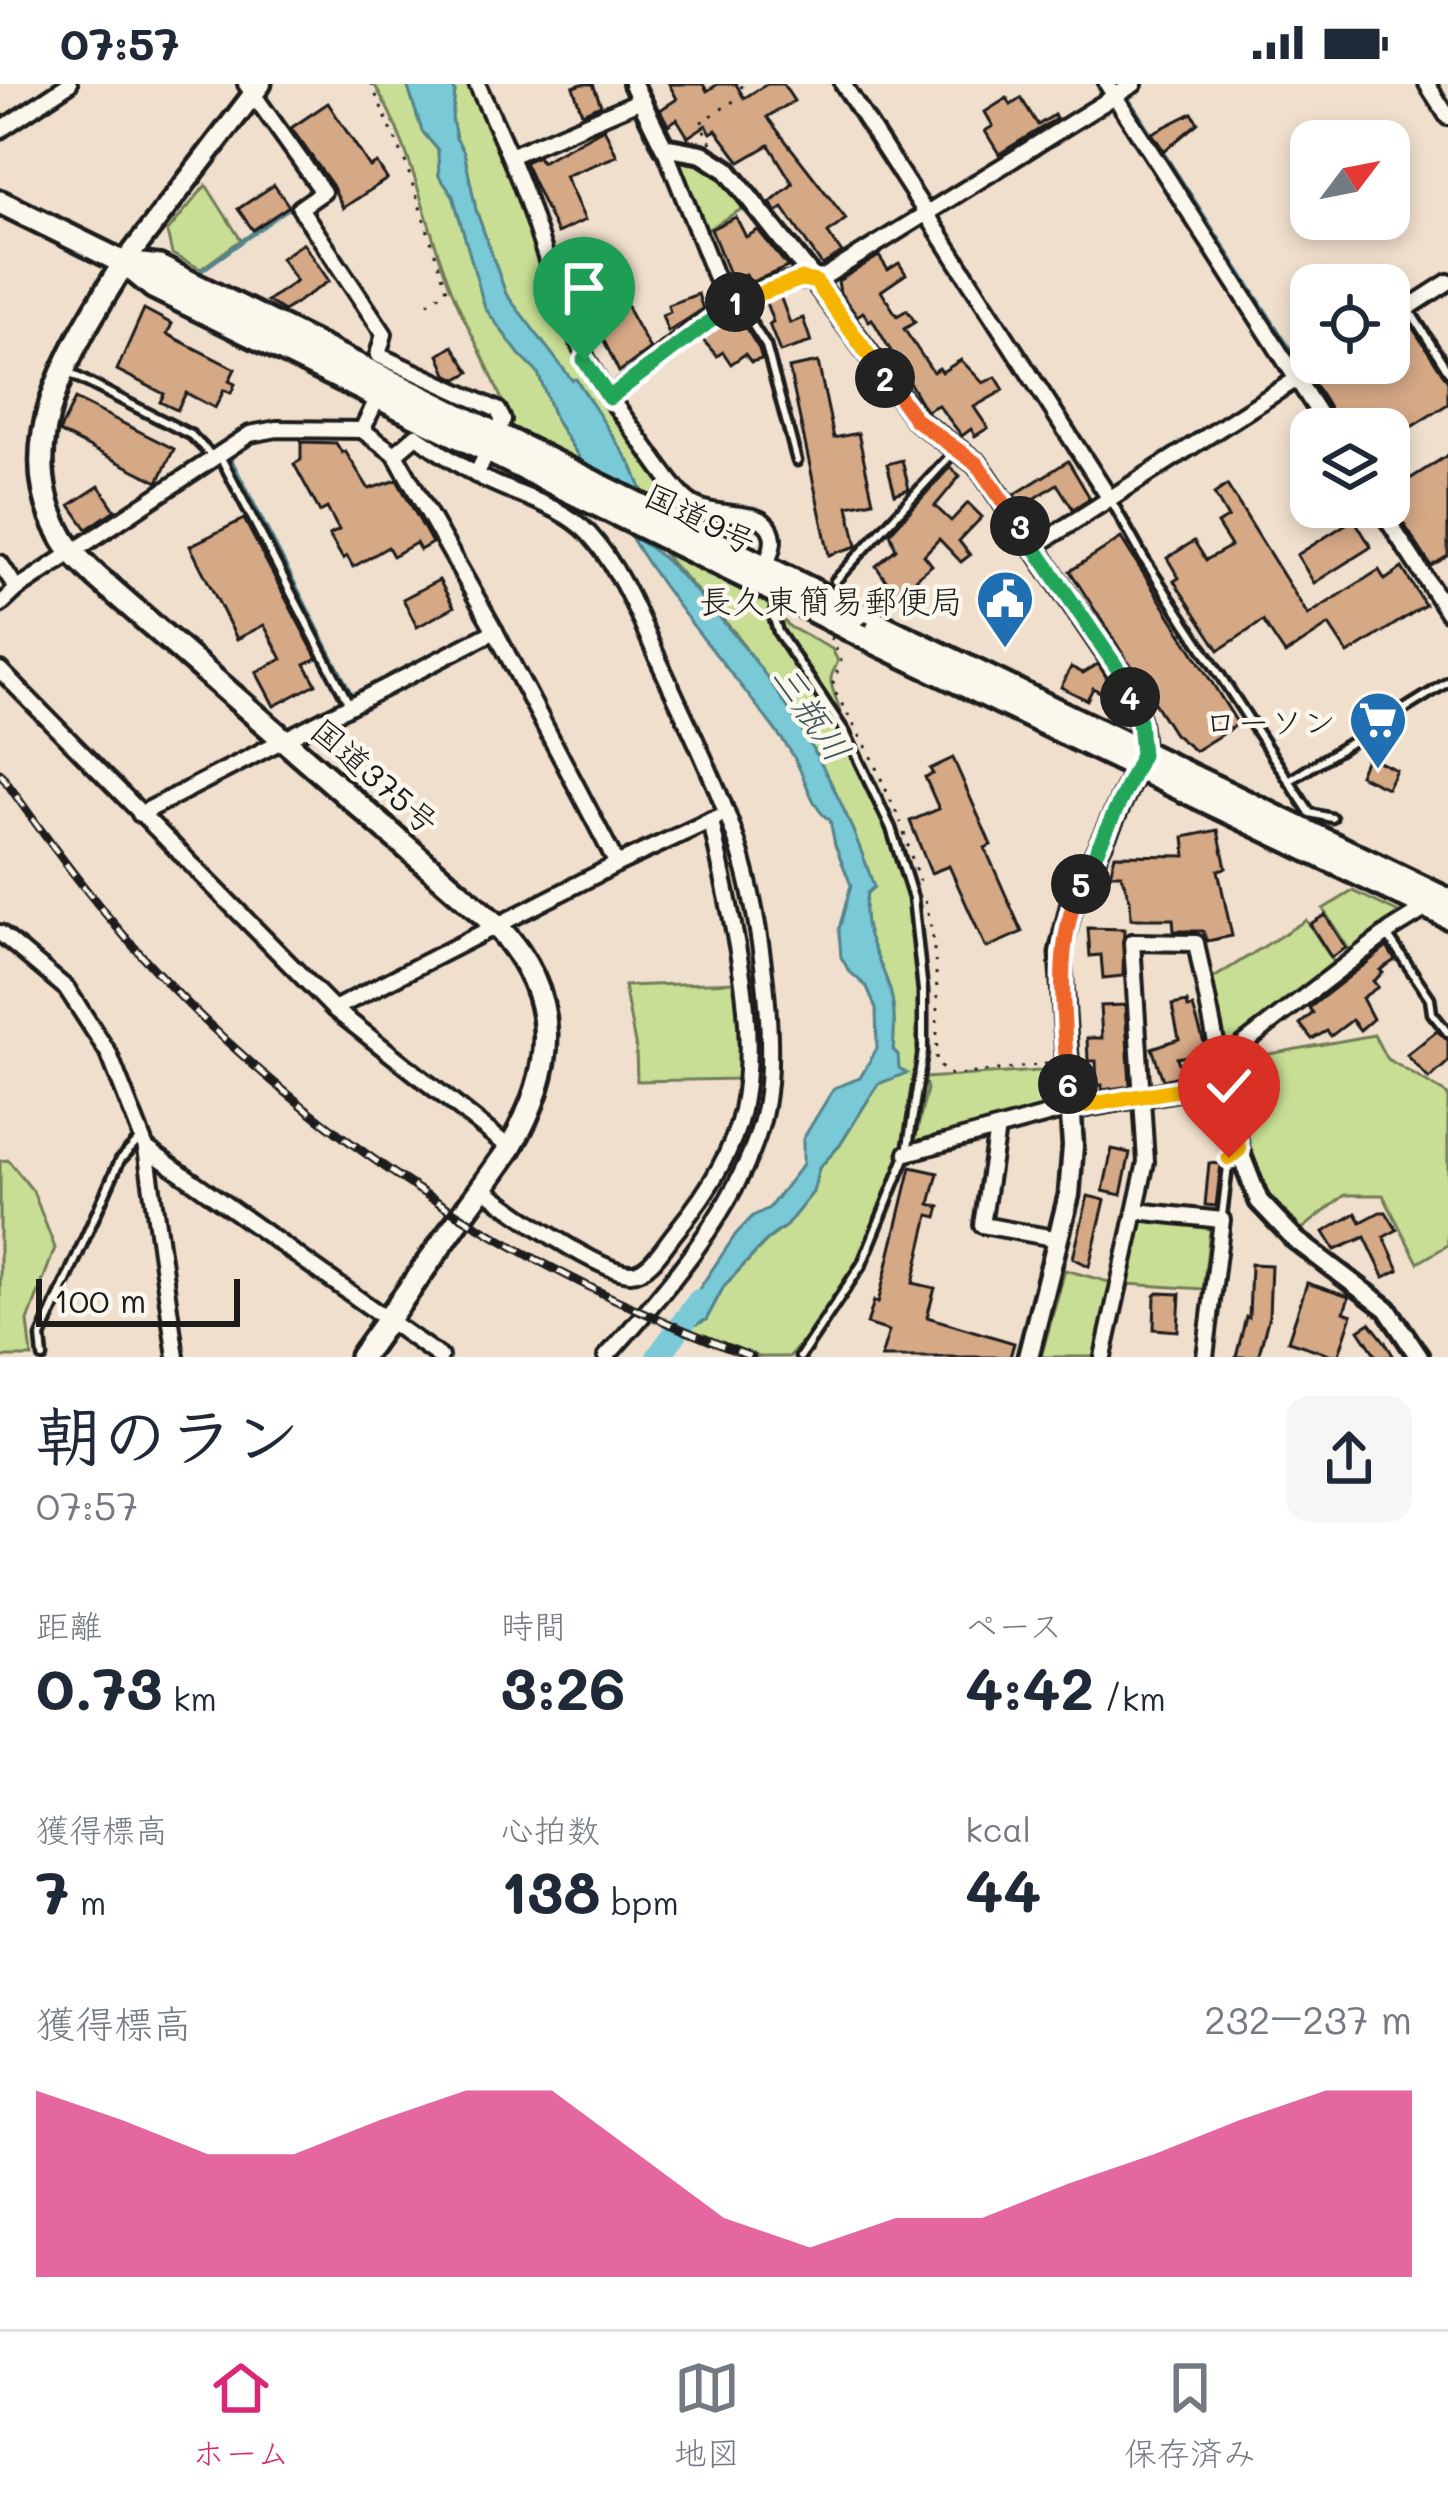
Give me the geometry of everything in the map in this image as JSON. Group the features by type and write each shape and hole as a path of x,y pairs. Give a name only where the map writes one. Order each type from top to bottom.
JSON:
{"highway":[{"name":"国道9号","path":"0,202 124,262 159,267 493,441 571,490 755,571 1139,762 1443,904"},
{"name":"国道375号","path":"124,262 82,330 43,428 43,479 61,537 74,554 497,926 515,946 543,1004 548,1051 532,1111 362,1357"},
{"name":"国道9号","path":"493,441 538,454 729,548 755,571"}],"main road":[{"path":"124,262 253,87"},
{"path":"1028,1357 1059,1239 1072,1162 1060,953 1071,907 1139,762"}],"street":[{"path":"0,130 69,84"},
{"path":"477,84 510,156 584,360 689,502 724,516 757,518 767,524 773,536 772,550 755,571"},
{"path":"843,84 1110,499"},
{"path":"609,398 732,304 802,279 816,282 927,215 1111,90 1133,84"},
{"path":"1427,84 1448,117"},
{"path":"253,87 323,192 300,208 384,334 378,355 497,410 503,420 476,475"},
{"path":"1111,90 1290,370"},
{"path":"510,156 637,92 732,304"},
{"path":"664,147 702,154 728,170 916,420 977,464 1124,678 1139,721 1139,762"},
{"path":"1410,307 1448,283"},
{"path":"1034,547 1290,383"},
{"path":"362,430 383,387"},
{"path":"0,605 17,589 263,429 362,430 395,454 495,631 617,864"},
{"path":"395,454 416,436 476,475 561,514 586,531 606,554 640,619 746,882 766,1004 769,1053 763,1117 748,1163 728,1196 660,1298 606,1357"},
{"path":"1393,528 1448,614"},
{"path":"0,563 17,589"},
{"path":"140,814 495,631"},
{"path":"0,670 334,1010 510,1148"},
{"path":"334,1010 718,817"},
{"path":"481,1187 523,1219 631,1273 645,1268 693,1211 722,1162 741,1112 747,1053 718,817"},
{"path":"1220,1062 1386,933 1443,904"},
{"path":"0,933 67,988 109,1054 144,1143 176,1357"},
{"path":"1103,1357 1146,1162 1132,942 1196,943 1239,1150 1259,1201 1274,1219 1387,1310 1419,1357"},
{"path":"907,1153 1070,1108 1224,1082"},
{"path":"997,1129 982,1226 1059,1239"},
{"path":"144,1143 440,1357"},
{"path":"1136,1211 1222,1220 1204,1357"}],"lane":[{"path":"732,304 766,346 797,461"},
{"path":"1410,311 1448,371"},
{"path":"64,370 191,435 217,457 350,706"},
{"path":"835,581 957,449"},
{"path":"1110,499 1310,813 1332,818"},
{"path":"795,594 773,615 778,632 845,732 891,828 914,898 923,991 923,1051 907,1153 862,1264 800,1357"},
{"path":"1289,782 1448,682"},
{"path":"1386,933 1448,1033"},
{"path":"43,1357 41,1337 120,1160 144,1143"},
{"path":"1222,1220 1229,1158 1239,1150"}],"path":[{"path":"371,84 405,160 447,290 421,308"},
{"path":"728,170 700,123 746,93 740,84"}],"green space":[{"path":"374,84 407,84 422,131 438,150 439,176 453,195 486,308 538,373 555,419 582,462 511,426 442,265 399,133"},
{"path":"451,84 474,84 497,133 580,362 688,512 642,491 632,466 506,294 456,138"},
{"path":"673,155 715,167 745,207 705,231"},
{"path":"206,185 241,240 201,269 172,254 167,232"},
{"path":"661,551 762,599 790,627 832,649 838,661 832,688 890,832 911,899 921,969 922,1039 912,1109 894,1177 867,1242 832,1302 789,1357 759,1357 685,1329 706,1320 724,1286 786,1226 813,1192 819,1168 840,1145 878,1084 895,1075 898,1055 893,1051 892,1000 867,928 867,893 759,669 736,634"},
{"path":"1353,891 1403,915 1352,954 1323,909"},
{"path":"1306,920 1336,966 1228,1051 1212,979"},
{"path":"736,982 742,1028 740,1079 637,1081 624,986"},
{"path":"1374,1035 1386,1058 1448,1095 1448,1245 1418,1263 1383,1195 1345,1195 1301,1230 1286,1218 1256,1173 1236,1101 1251,1092 1269,1054"},
{"path":"1054,1070 1054,1101 1045,1111 914,1144 927,1089 924,1078"},
{"path":"8,1160 33,1191 55,1248 28,1321 32,1357 0,1357 0,1161"},
{"path":"1140,1219 1205,1224 1210,1230 1203,1289 1128,1284"},
{"path":"1065,1270 1113,1283 1096,1357 1041,1357"}],"water":[{"path":"407,84 451,84 456,138 506,294 572,380 576,379 632,466 642,491 582,462 555,419 538,373 485,308 453,196 439,176 438,150 422,131"},
{"path":"631,537 668,563 728,628 780,696 824,769 874,887 865,905 867,929 892,1000 893,1050 899,1068 907,1073 878,1084 840,1145 819,1168 813,1192 786,1226 724,1286 706,1320 685,1329 675,1325 736,1234 753,1216 769,1208 803,1164 803,1139 834,1088 860,1078 877,1048 876,1009 867,987 841,957 839,929 851,885 830,820 817,807 789,749"}],"building":[{"path":"593,84 601,105 582,113 573,87"},
{"path":"669,84 703,84 707,91 718,84 736,84 744,98 767,84 783,84 794,101 767,117 846,219 828,233 842,253 822,265 783,208 777,212 770,203 793,184 769,145 740,162 716,130 711,133 706,125 688,137 677,119 668,125 660,110 677,99"},
{"path":"1007,98 1011,105 1021,98 1038,125 1054,115 1056,119 999,154 985,131 993,126 985,112"},
{"path":"328,103 370,167 377,163 387,179 343,208 291,128"},
{"path":"1192,113 1198,123 1164,151 1152,133"},
{"path":"604,128 617,156 565,176 585,220 557,233 524,162 538,156 541,162"},
{"path":"274,185 289,206 253,230 238,209"},
{"path":"736,217 746,237 758,230 788,267 749,283 746,274 731,279 711,229"},
{"path":"303,243 329,281 284,311 267,301 296,281 281,258"},
{"path":"609,253 629,311 650,349 619,372 596,324 592,326 569,270"},
{"path":"879,256 888,270 899,263 906,274 881,291 897,316 907,310 915,322 904,329 933,372 961,360 983,383 996,377 1004,390 974,407 988,428 975,436 971,429 962,436 938,405 926,411 872,319 863,312 857,316 840,293 838,281"},
{"path":"698,294 703,309 668,332 662,315 670,312 668,305"},
{"path":"780,296 790,323 803,318 811,342 780,352 765,300"},
{"path":"144,309 172,324 167,334 235,369 229,381 235,384 231,393 224,390 215,408 186,393 177,410 160,402 164,394 117,370"},
{"path":"737,314 762,359 751,362 745,354 731,364 723,352 717,356 701,338"},
{"path":"1410,324 1448,381 1448,404 1410,428 1410,408 1329,408 1314,384 1410,384"},
{"path":"453,346 470,372 458,379 447,374 439,355"},
{"path":"818,362 834,438 858,433 873,501 848,506 857,546 829,555 789,368"},
{"path":"75,399 174,449 158,482 59,432"},
{"path":"301,442 336,443 369,489 397,480 432,543 420,550 416,543 393,556 388,547 353,567 329,535 339,530 327,508 320,512 294,464 301,460"},
{"path":"1448,455 1448,556 1431,566 1406,528 1410,479"},
{"path":"902,460 909,489 895,494 887,464"},
{"path":"1068,461 1090,498 1073,509 1057,484 1022,507 1014,495"},
{"path":"950,467 960,476 935,506 951,521 968,503 982,517 959,541 970,555 961,562 939,539 924,555 932,565 916,578 924,588 903,605 876,566 896,549 890,533"},
{"path":"1227,485 1308,615 1379,570 1385,580 1402,568 1425,605 1348,654 1329,625 1285,654 1263,621 1219,650 1174,581 1179,578 1167,558 1194,541 1206,560 1231,546 1217,524 1228,518 1214,494"},
{"path":"99,486 115,510 87,529 70,505"},
{"path":"244,519 317,658 305,664 316,684 274,706 256,672 282,659 264,625 237,639 190,546"},
{"path":"1340,528 1359,528 1371,547 1314,583 1297,555"},
{"path":"1121,538 1238,724 1195,751 1174,734 1070,571"},
{"path":"439,580 454,607 417,627 403,599"},
{"path":"1098,664 1112,686 1100,692 1093,688 1087,700 1061,687 1071,667 1083,673"},
{"name":"ローソン","path":"1367,756 1396,770 1387,788 1359,775"},
{"path":"953,758 1022,932 986,948 949,866 931,873 910,821 939,809 925,777 933,774 930,769"},
{"path":"1218,830 1226,868 1218,870 1232,936 1207,941 1203,931 1174,931 1173,919 1131,919 1121,874 1110,874 1115,855 1186,856 1184,837"},
{"path":"1325,915 1346,948 1331,957 1310,924"},
{"path":"1088,928 1124,929 1123,976 1103,978 1101,955 1090,956"},
{"path":"1387,947 1395,960 1373,981 1378,987 1362,998 1373,1019 1360,1030 1352,1020 1331,1036 1327,1031 1312,1039 1300,1024 1313,1013 1309,1008"},
{"path":"1187,1002 1188,1008 1193,1007 1207,1052 1177,1058 1183,1075 1163,1080 1152,1048 1179,1039 1172,1005"},
{"path":"1125,1005 1130,1086 1102,1090 1097,1085 1096,1061 1088,1061 1087,1038 1102,1038 1100,1006"},
{"path":"1437,1031 1448,1040 1448,1062 1429,1079 1407,1055"},
{"path":"1112,1149 1130,1153 1121,1195 1103,1191"},
{"path":"1209,1163 1221,1164 1216,1206 1205,1205"},
{"path":"911,1167 938,1173 930,1204 940,1207 937,1217 929,1215 913,1283 935,1288 927,1317 1014,1343 1010,1357 881,1357 889,1331 867,1324 874,1301 878,1303"},
{"path":"1088,1196 1105,1200 1089,1266 1073,1258"},
{"path":"1386,1212 1397,1230 1384,1237 1399,1270 1384,1277 1365,1237 1335,1250 1324,1232 1356,1213 1361,1222"},
{"path":"1251,1264 1271,1265 1269,1316 1258,1357 1236,1357 1249,1318"},
{"path":"1307,1283 1349,1297 1344,1312 1352,1315 1338,1357 1288,1341"},
{"path":"1158,1293 1180,1294 1178,1331 1154,1329"},
{"path":"1370,1323 1394,1357 1377,1357 1359,1330"}],"waterway":[{"path":"1127,97 1290,350"},
{"path":"202,270 291,206"},
{"path":"1410,297 1448,273"},
{"path":"230,458 352,696"},
{"name":"三瓶川","path":"658,1357 699,1301"}],"railway":[{"path":"0,773 134,947 199,1014 341,1136 498,1238 665,1322 752,1357"}],"place":[{"name":"長久東簡易郵便局","path":"1005,650"},
{"name":"ローソン","path":"1378,771"}],"route":[{"path":"584,360 609,398 727,306 776,285 802,279 816,282 916,420 977,464 1124,678 1139,721 1142,755 1071,907 1060,953 1070,1108 1224,1082 1239,1150 1229,1158"}]}
